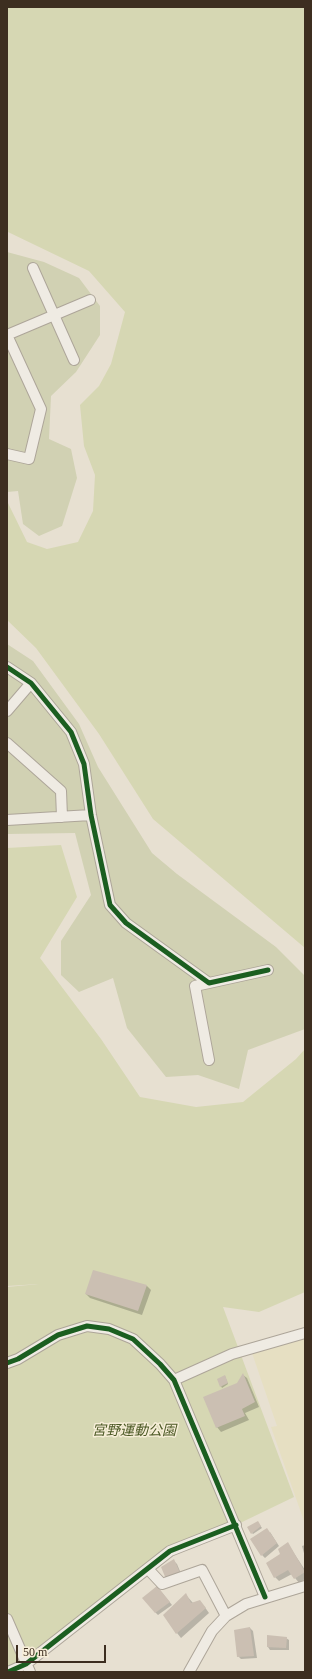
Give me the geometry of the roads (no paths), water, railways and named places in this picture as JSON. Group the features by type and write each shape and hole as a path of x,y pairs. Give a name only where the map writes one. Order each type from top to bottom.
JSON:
{"street":[{"path":"33,268 74,360"},
{"path":"7,454 29,459 41,409 7,335 90,300"},
{"path":"7,667 31,683 71,732 84,764 91,815 110,905 126,923 209,983"},
{"path":"7,711 31,683"},
{"path":"7,743 61,791 62,817"},
{"path":"7,820 91,815"},
{"path":"209,1060 195,986 268,970"},
{"path":"7,1363 18,1359 58,1335 87,1326 109,1329 133,1339 160,1364 174,1380 265,1596"},
{"path":"174,1380 232,1354 305,1333"},
{"path":"8,1672 28,1668 170,1551 236,1525"},
{"path":"148,1569 162,1584 202,1570 226,1616"},
{"path":"189,1672 212,1631 226,1616 246,1604 265,1596 305,1586"},
{"path":"7,1619 28,1668"}],"park label":[{"name":"宮野運動公園","path":"134,1430"}]}
